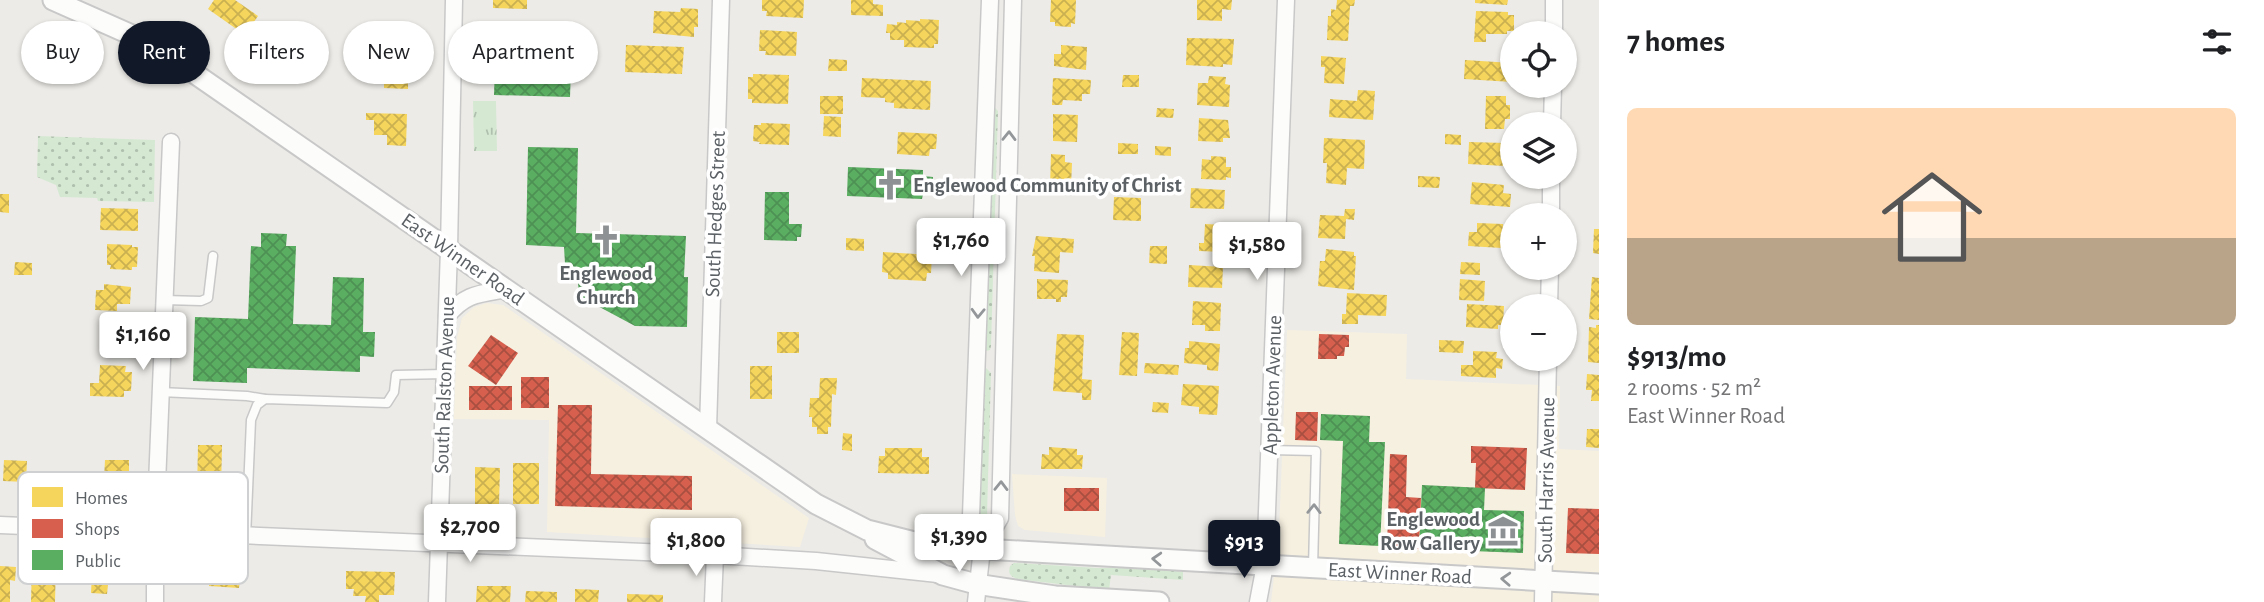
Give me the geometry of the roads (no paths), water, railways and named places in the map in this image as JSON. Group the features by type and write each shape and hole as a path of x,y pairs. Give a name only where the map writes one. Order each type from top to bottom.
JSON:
{"street":[{"name":"East Winner Road","path":"53,0 152,44 816,504 867,530 930,546 1599,584"},
{"name":"South Ralston Avenue","path":"437,602 454,0"},
{"name":"South Hedges Street","path":"708,429 721,0"},
{"path":"982,549 971,516 990,0"},
{"path":"976,593 982,549 1000,518 1013,0"},
{"name":"Appleton Avenue","path":"1258,602 1265,565 1286,0"},
{"path":"1554,0 1554,21"},
{"path":"986,98 1010,98"},
{"path":"157,472 171,142"},
{"path":"447,316 458,302 471,296 507,289"},
{"path":"976,360 1004,360"},
{"name":"South Harris Avenue","path":"1543,602 1548,371"},
{"path":"0,525 18,526"},
{"name":"East Winner Road","path":"867,530 878,542 976,593 1159,602"},
{"path":"248,537 715,555 816,561 943,575"},
{"path":"713,602 715,555"},
{"path":"155,584 155,602"}],"lane":[{"path":"164,300 208,298 213,256"},
{"path":"160,392 247,396 265,400 387,403 394,392 396,375 445,374"},
{"path":"248,490 251,420 257,405 265,400"},
{"path":"1269,450 1316,451 1312,568"}],"place":[{"name":"Englewood Community of Christ","path":"890,185"},
{"name":"Englewood Church","path":"606,240"},
{"name":"Englewood Row Gallery","path":"1503,531"}]}
